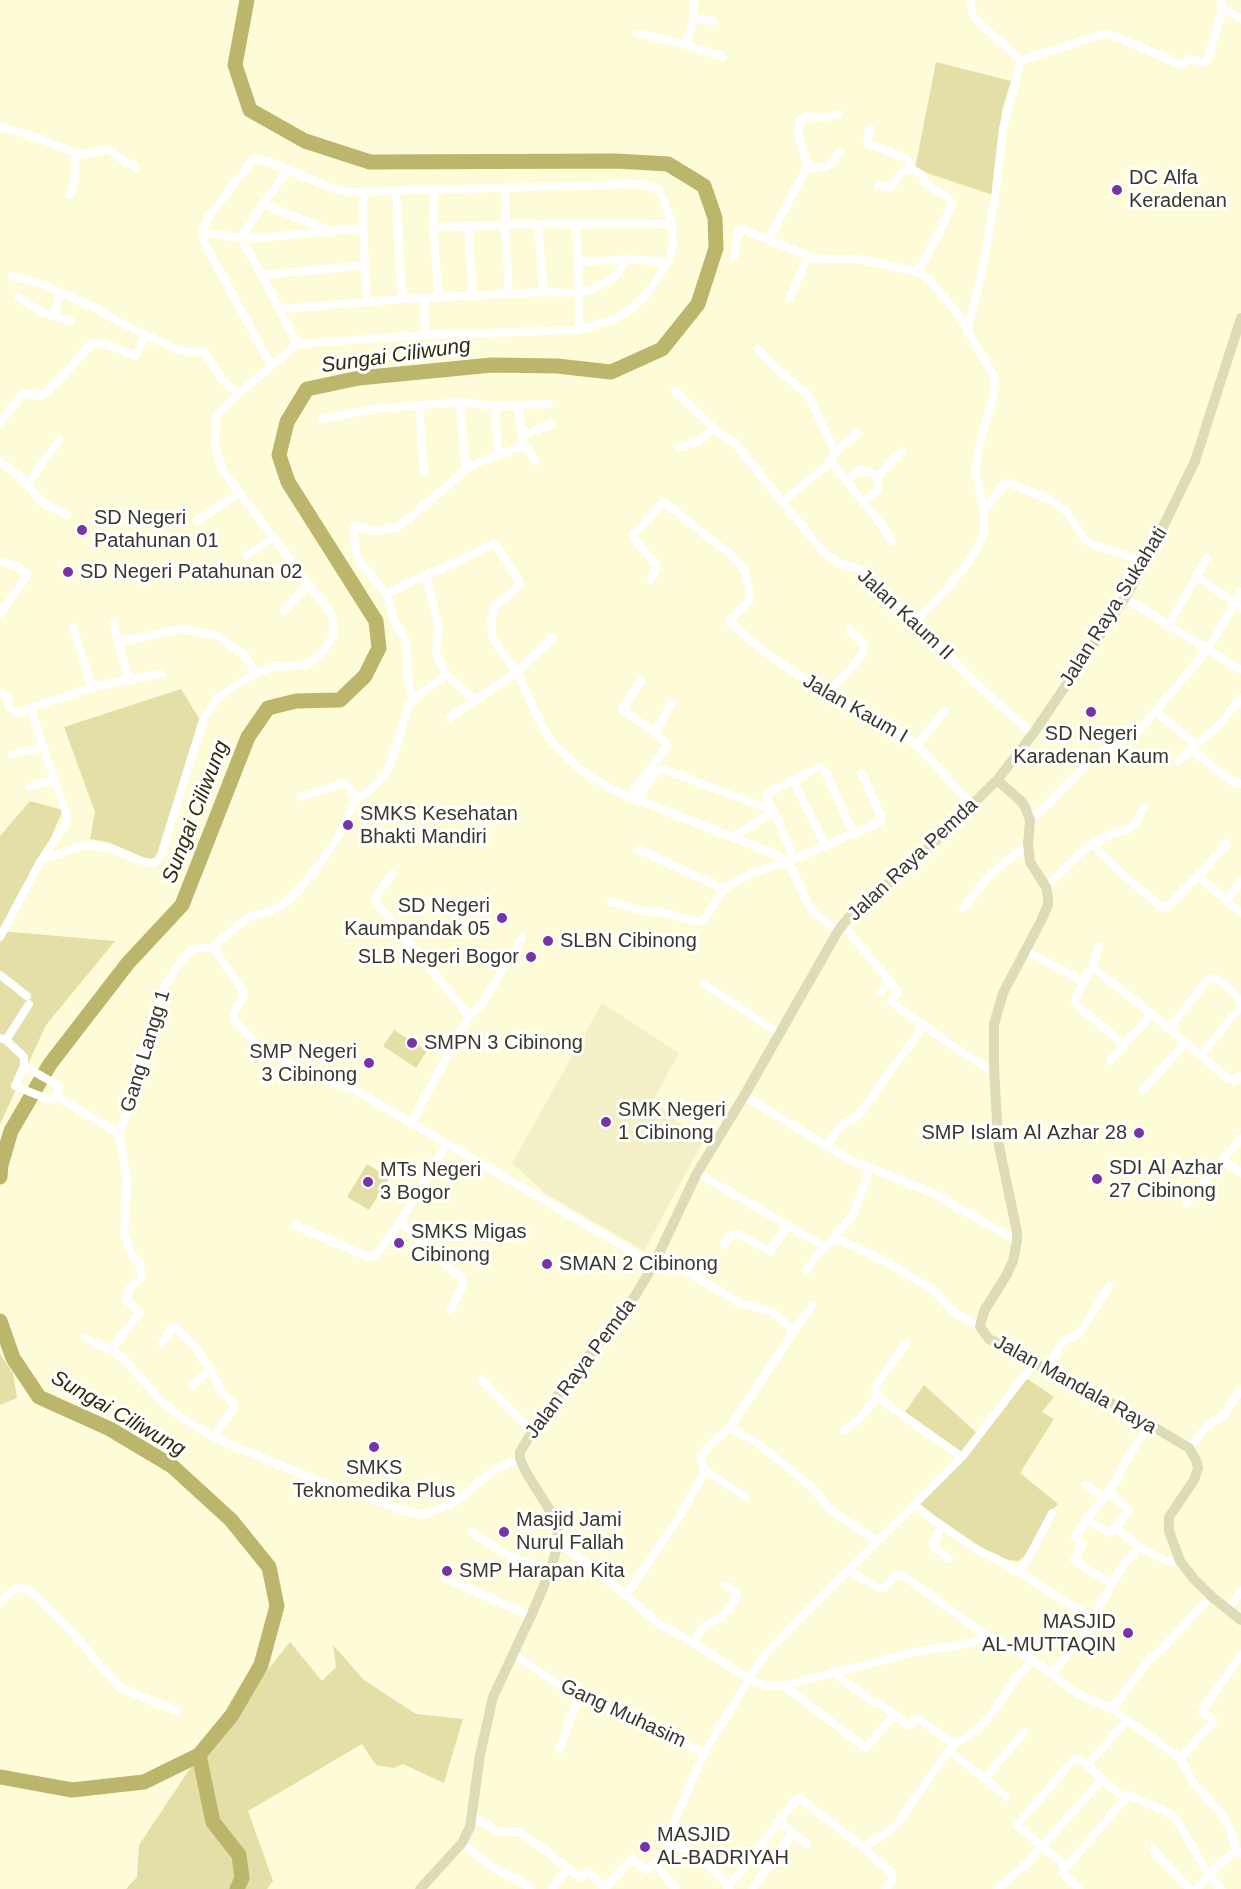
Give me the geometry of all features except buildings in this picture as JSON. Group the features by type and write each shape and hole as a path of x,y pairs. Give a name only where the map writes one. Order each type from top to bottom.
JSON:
{"main road":[{"name":"Jalan Raya Sukahati","path":"997,780 1033,734 1125,598 1146,562 1195,461 1241,318"},
{"name":"Jalan Raya Pemda","path":"420,1889 462,1843 470,1827 480,1755 498,1685 531,1616 550,1569 558,1541 557,1526 552,1512 527,1474 520,1459 520,1452 532,1432 635,1296 656,1260 697,1173 841,928 868,900 917,859 973,806 997,780"},
{"path":"997,780 1022,802 1030,820 1028,844 1030,862 1046,887"},
{"name":"Jalan Mandala Raya","path":"1046,887 1048,905 1003,993 994,1024 998,1141 1017,1240 1013,1261 984,1311 980,1327 989,1339 1149,1424 1189,1448"},
{"path":"1189,1448 1198,1468 1194,1480 1169,1517 1168,1531 1180,1561 1194,1579 1241,1620"}],"street":[{"path":"686,45 694,18 694,0"},
{"path":"971,0 972,14 976,21 1021,61"},
{"path":"1021,61 1103,34 1117,37 1181,65 1190,59 1204,63 1208,58 1222,4 1241,19"},
{"path":"694,18 713,21"},
{"path":"637,33 723,57"},
{"path":"967,332 982,271 1003,128 1021,61"},
{"path":"768,240 807,168 798,135 800,120 807,116 823,118 838,114"},
{"path":"0,127 76,153 87,154 108,149 135,168"},
{"path":"870,128 868,143 907,159 912,169 924,176 925,184 948,198 952,204 918,272"},
{"path":"807,168 829,165 840,152"},
{"path":"70,195 74,183 76,153"},
{"path":"41,860 78,846 89,845 112,849 140,861 157,861 161,855 203,720 218,697 254,674 272,667 302,665 310,662 320,656 333,636 333,620 330,612 223,471 215,446 217,416 229,402 297,344 425,335 579,330 616,318 630,310 647,294 668,262 673,245 672,224 660,192 649,185 639,184 350,192 328,187 267,161 253,159 208,218 202,232 204,242 271,365"},
{"path":"879,185 890,188 902,171 912,169"},
{"path":"241,238 288,170"},
{"path":"505,187 509,294"},
{"path":"434,189 433,227 439,297"},
{"path":"396,191 402,299"},
{"path":"363,193 367,301"},
{"path":"263,204 333,232"},
{"path":"433,227 576,223 672,224"},
{"path":"576,223 579,330"},
{"path":"538,224 544,292"},
{"path":"468,227 473,296"},
{"path":"202,232 241,238 260,238 363,228"},
{"path":"734,256 739,230 751,232 808,256 821,259 859,259 918,272 930,280 959,316 991,370 995,380 975,469 984,511 984,532 971,558 937,600 915,621"},
{"path":"241,238 297,344"},
{"path":"790,297 808,256"},
{"path":"578,262 627,259 668,262"},
{"path":"280,309 439,297 544,292 579,293 610,280 627,259"},
{"path":"262,274 365,265"},
{"path":"12,276 44,285 96,308 145,335 181,351 204,351 222,380 239,394"},
{"path":"54,315 60,293"},
{"path":"18,297 43,312 71,321"},
{"path":"424,298 425,335"},
{"path":"0,423 20,396 24,393 39,396 44,394 91,344 103,344 136,356 145,335"},
{"path":"758,349 771,364 808,395 834,449 832,458 846,481 890,535 892,542"},
{"name":"Jalan Kaum II","path":"675,391 714,428 734,442 824,554 865,573 975,682 1033,734"},
{"path":"460,402 466,470"},
{"path":"321,419 375,409 460,402 495,406 549,404"},
{"path":"419,405 424,473"},
{"path":"518,405 523,446"},
{"path":"495,406 498,456"},
{"path":"522,436 550,424"},
{"path":"679,447 699,441 714,428"},
{"path":"782,502 858,432"},
{"path":"27,485 59,440"},
{"path":"413,699 408,681 406,642 393,618 386,594 357,558 353,527 379,531 398,527 466,470 523,446 528,448 536,461"},
{"path":"877,477 902,451"},
{"path":"0,461 42,502 67,515"},
{"path":"846,481 861,470 877,477 879,486 877,491 863,502"},
{"path":"984,511 1004,484 1008,483 1034,492 1067,512 1086,540 1094,545 1146,562"},
{"path":"198,520 239,494"},
{"name":"Jalan Kaum I","path":"651,580 657,567 656,564 633,535 664,502 731,555 745,571 750,592 749,602 729,621 774,659 828,694 917,745 973,806"},
{"path":"247,555 273,538"},
{"path":"386,594 495,543 518,577 520,585 495,607 491,620 492,635 517,672 543,728 553,743 577,768 611,789 790,860"},
{"path":"1169,624 1207,558"},
{"path":"0,561 28,574 0,614"},
{"path":"426,574 439,629 436,653 446,675 475,699"},
{"path":"1197,577 1238,605"},
{"path":"284,611 308,584"},
{"path":"1030,820 1098,753 1138,732 1208,649 1238,605 1241,592"},
{"path":"1125,598 1241,670"},
{"path":"112,623 129,680"},
{"path":"73,627 92,687"},
{"path":"828,694 864,650 864,644 849,629"},
{"path":"118,642 182,630 218,636 245,656 254,674"},
{"path":"449,718 517,672 553,638"},
{"path":"0,692 8,697 9,707 16,712 92,687 162,673"},
{"path":"446,675 413,699 385,774 373,788 355,800 338,837 318,866 291,898 276,909 247,918 213,947 244,993 233,1014 235,1021 264,1049 304,1072 352,1089 446,1145 656,1260 740,1303 773,1312 794,1331"},
{"path":"633,799 666,749 666,743 622,709 642,681"},
{"path":"1178,761 1220,724 1241,698"},
{"path":"655,733 672,702"},
{"path":"0,937 41,860 67,821 30,708"},
{"path":"917,745 945,711"},
{"path":"1155,711 1233,782 1241,784"},
{"path":"12,754 44,747"},
{"path":"854,834 822,768 819,767 768,793 767,799 774,811 790,860 809,906 818,916 841,928 898,991 891,1002 923,1026 994,1072"},
{"path":"633,799 655,774 663,769 774,811"},
{"path":"611,902 699,922 706,917 724,889 753,873 880,822 882,819 862,774"},
{"path":"30,787 53,780"},
{"path":"793,780 825,845"},
{"path":"300,797 344,783 350,787 355,800"},
{"path":"1046,887 1093,844 1132,826 1144,807"},
{"path":"732,837 774,811"},
{"path":"1093,844 1123,875 1163,908 1198,876 1227,843"},
{"path":"963,908 991,874 1028,844"},
{"path":"638,849 724,889"},
{"path":"392,874 376,896 376,902 469,1016"},
{"path":"1198,876 1241,913"},
{"path":"1226,901 1241,881"},
{"path":"411,1123 469,1016 482,1004 522,938"},
{"path":"1099,945 1092,967 1075,1001 1125,1045"},
{"name":"Gang Langg 1","path":"24,1066 15,1086 53,1098 119,1133 126,1116 161,993 177,966 190,952 194,949 213,947"},
{"path":"1025,951 1083,981"},
{"path":"1092,967 1152,1014 1227,1078 1233,1080 1241,1076"},
{"path":"0,975 28,1000 3,1039 24,1058 24,1066 59,1086 53,1098"},
{"path":"1169,1028 1209,979 1213,977 1228,987 1241,1004 1201,1055"},
{"path":"880,992 889,981"},
{"path":"704,984 780,1034"},
{"path":"1110,1061 1152,1014"},
{"path":"826,1146 845,1122 852,1120 862,1112 923,1026"},
{"path":"1143,1090 1186,1042"},
{"path":"744,1096 850,1160 933,1193 1017,1240"},
{"path":"111,1349 140,1312 126,1300 130,1288 142,1277 139,1263 132,1255 124,1235 127,1178 119,1133"},
{"path":"1186,1203 1241,1138"},
{"path":"295,1225 368,1257 376,1255 400,1222 446,1145"},
{"path":"1223,1159 1241,1173"},
{"path":"807,1270 854,1213 870,1168"},
{"path":"697,1173 825,1247"},
{"path":"400,1222 462,1279 462,1288 450,1310"},
{"path":"724,1245 730,1236 738,1234 770,1251 788,1225"},
{"path":"834,1238 892,1265 934,1291 955,1312 980,1327"},
{"path":"1046,1370 1064,1341 1079,1334 1109,1286"},
{"path":"746,1497 704,1470 700,1457 729,1428 812,1306"},
{"path":"162,1343 172,1327 176,1328 194,1345 221,1391 232,1401 234,1406 232,1411 213,1437"},
{"path":"85,1338 111,1349 127,1362 155,1396 213,1437 314,1479 411,1513 423,1515 455,1502 497,1468 520,1459"},
{"path":"906,1343 877,1384 875,1391 877,1397 962,1456"},
{"path":"670,1849 665,1842 704,1753 764,1655 962,1456 1034,1363"},
{"path":"192,1386 209,1370"},
{"path":"481,1378 532,1432"},
{"path":"1189,1448 1208,1425 1223,1416 1241,1389"},
{"path":"843,1430 859,1419 877,1397"},
{"path":"1112,1584 1074,1560 1082,1545 1075,1537 1106,1495 1149,1424"},
{"path":"729,1428 756,1442 812,1487 836,1514 877,1541"},
{"path":"626,1595 678,1519 704,1470"},
{"path":"1086,1485 1129,1510 1108,1533 1087,1520"},
{"path":"914,1504 942,1527 979,1551 995,1558 1078,1610 1096,1618"},
{"path":"1018,1573 1052,1513"},
{"path":"942,1527 933,1543 934,1547 949,1559"},
{"path":"1115,1527 1140,1546 1166,1561 1180,1561"},
{"path":"472,1532 502,1552 519,1560 550,1569"},
{"path":"558,1541 659,1624 694,1643 748,1679 767,1686 784,1686 918,1650 962,1645 988,1637 995,1638 1033,1660 1076,1693 1112,1709 1180,1758 1194,1784 1222,1814 1239,1852 1225,1859 1197,1889"},
{"path":"1052,1673 1078,1646 1096,1618 1098,1609 1124,1564 1140,1546"},
{"path":"849,1570 879,1588 885,1587 894,1576 904,1576 988,1637"},
{"path":"445,1578 531,1616"},
{"path":"694,1643 701,1629 723,1615 734,1602 737,1596 725,1585"},
{"path":"0,1601 17,1588 27,1589 81,1642 102,1670 121,1688 177,1711"},
{"path":"1228,1609 1241,1591"},
{"path":"1112,1709 1149,1660 1211,1596"},
{"name":"Gang Muhasim","path":"513,1654 571,1693 586,1696 704,1753"},
{"path":"1180,1758 1212,1724 1213,1720 1202,1712 1241,1655"},
{"path":"863,1847 890,1831 953,1744 968,1737 989,1717 1018,1676 1033,1660"},
{"path":"832,1672 909,1726 917,1718 953,1744"},
{"path":"784,1686 866,1748 895,1714"},
{"path":"559,1749 580,1695"},
{"path":"1087,1765 1127,1720"},
{"path":"985,1778 1024,1732"},
{"path":"953,1744 951,1752 1007,1797"},
{"path":"1067,1867 1017,1825 1073,1760 1079,1759 1125,1798"},
{"path":"997,1889 1025,1865 1102,1779"},
{"path":"1079,1889 1062,1872 1128,1795 1167,1812 1176,1819 1209,1875 1221,1888"},
{"path":"473,1814 499,1832 520,1833 581,1878 588,1872 605,1888 632,1859 646,1870 670,1849 680,1847 695,1853 720,1876 728,1888 799,1797 863,1847 892,1874 892,1882 885,1889"},
{"path":"473,1814 486,1819"},
{"path":"779,1822 807,1844"},
{"path":"752,1889 791,1835"},
{"path":"462,1843 484,1861 504,1874 518,1879 531,1889"},
{"path":"1153,1850 1190,1889"},
{"path":"654,1863 676,1889"},
{"path":"552,1889 567,1868"}],"shaded area":[{"path":"936,62 1011,81 1002,110 993,195 915,169"},
{"path":"181,689 200,720 157,856 152,861 108,842 90,839 95,812 64,727"},
{"path":"30,801 63,810 47,846 0,929 0,836"},
{"path":"0,931 115,941 46,1025 0,1124"},
{"name":"SMK Negeri 1 Cibinong","path":"602,1003 679,1053 653,1101 702,1143 644,1251 545,1193 512,1163"},
{"path":"394,1030 427,1051 416,1068 383,1046"},
{"path":"367,1164 389,1178 369,1210 347,1197"},
{"path":"0,1354 13,1373 17,1398 0,1405"},
{"path":"1026,1378 1054,1397 1042,1412 1054,1419 1020,1473 1058,1504 1048,1514 1024,1557 1018,1561 991,1553 956,1532 919,1504 966,1458"},
{"path":"924,1385 977,1433 962,1454 905,1412"},
{"path":"290,1642 322,1681 336,1667 333,1645 364,1680 416,1714 463,1719 444,1783 403,1764 394,1768 376,1765 362,1744 248,1811 273,1881 267,1889 126,1889 137,1877 139,1845 199,1755"}],"waterway":[{"name":"Sungai Ciliwung","path":"0,1177 1,1165 11,1131 50,1064 128,963 182,905 248,737 268,708 296,701 340,700 365,676 379,648 376,621 288,482 279,455 287,422 307,389 359,378 492,365 557,366 611,372 662,349 698,304 716,248 715,218 704,186 668,164 616,161 370,162 305,141 250,110 235,65 247,0"},
{"name":"Sungai Ciliwung","path":"0,1321 13,1358 39,1397 110,1429 172,1466 231,1520 269,1567 277,1606 261,1665 232,1715 199,1755 144,1782 72,1790 0,1777"},
{"path":"199,1755 213,1822 239,1855 242,1878 237,1889"}],"place":[{"name":"DC Alfa Keradenan","path":"1117,190"},
{"name":"SD Negeri Patahunan 01","path":"82,530"},
{"name":"SD Negeri Patahunan 02","path":"68,572"},
{"name":"SD Negeri Karadenan Kaum","path":"1091,712"},
{"name":"SMKS Kesehatan Bhakti Mandiri","path":"348,825"},
{"name":"SD Negeri Kaumpandak 05","path":"502,918"},
{"name":"SLBN Cibinong","path":"548,941"},
{"name":"SLB Negeri Bogor","path":"531,957"},
{"name":"SMPN 3 Cibinong","path":"412,1043"},
{"name":"SMP Negeri 3 Cibinong","path":"369,1063"},
{"name":"SMK Negeri 1 Cibinong","path":"606,1122"},
{"name":"SMP Islam Al Azhar 28","path":"1139,1133"},
{"name":"SDI Al Azhar 27 Cibinong","path":"1097,1179"},
{"name":"MTs Negeri 3 Bogor","path":"368,1182"},
{"name":"SMKS Migas Cibinong","path":"399,1243"},
{"name":"SMAN 2 Cibinong","path":"547,1264"},
{"name":"SMKS Teknomedika Plus","path":"374,1447"},
{"name":"Masjid Jami Nurul Fallah","path":"504,1532"},
{"name":"SMP Harapan Kita","path":"447,1571"},
{"name":"MASJID AL-MUTTAQIN","path":"1128,1633"},
{"name":"MASJID AL-BADRIYAH","path":"645,1847"}]}
